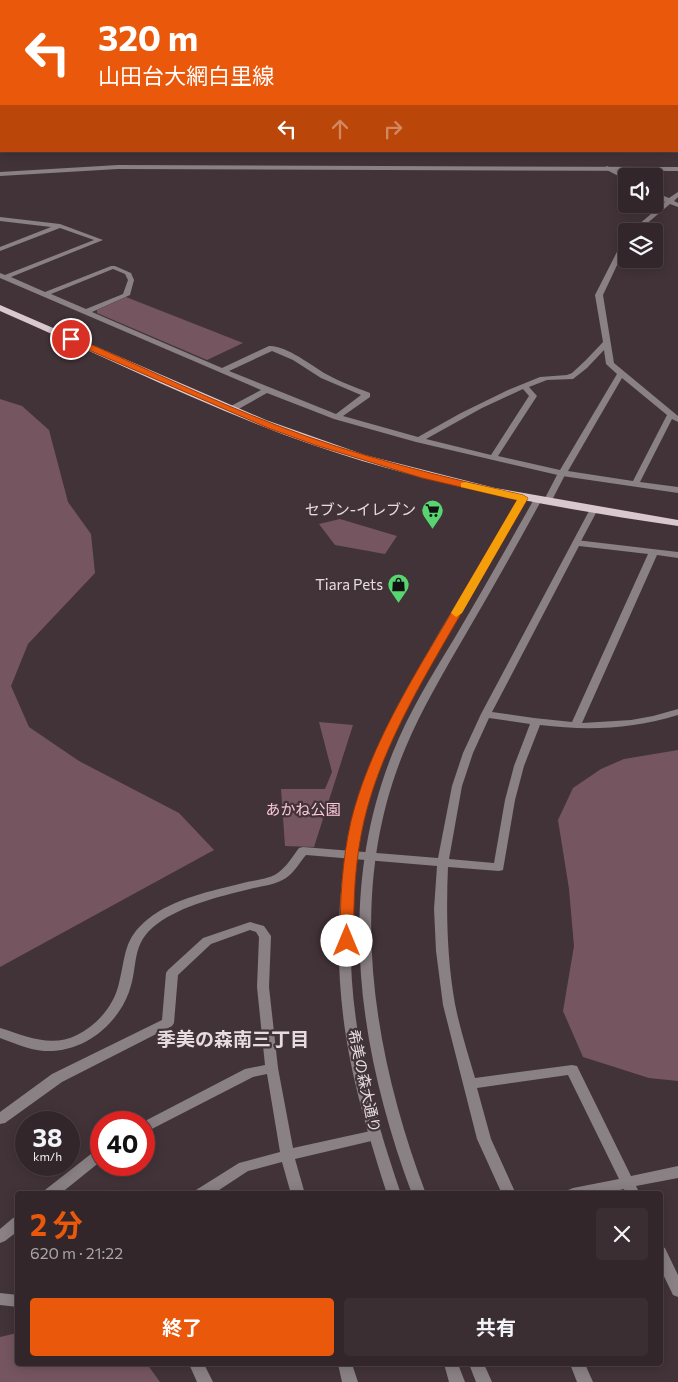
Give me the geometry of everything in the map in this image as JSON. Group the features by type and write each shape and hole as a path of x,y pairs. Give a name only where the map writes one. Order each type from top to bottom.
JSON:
{"main road":[{"path":"0,308 271,426 366,459 440,480 542,502 678,523"}],"street":[{"path":"0,174 118,167 678,169"},
{"path":"607,168 618,174"},
{"path":"644,223 678,194"},
{"path":"663,199 678,205"},
{"path":"0,219 60,226 100,240 3,276"},
{"path":"0,249 60,226"},
{"path":"618,256 599,295 610,364 678,420"},
{"path":"45,294 113,267 128,273 131,280 126,295 85,312"},
{"path":"3,276 267,390 337,417 419,440 562,473 678,490"},
{"path":"419,440 471,410 525,386 545,378 570,377 606,343"},
{"path":"222,371 272,348 296,358 324,376 367,395 337,417"},
{"path":"594,356 604,356 609,359"},
{"name":"希美の森大通り","path":"417,1191 394,1122 376,1047 367,972 365,910 370,856 378,818 393,766 414,717 454,647 542,502 562,473 621,373"},
{"path":"493,458 533,396 525,386"},
{"path":"232,409 267,390"},
{"path":"635,484 671,414"},
{"name":"希美の森大通り","path":"393,1191 375,1135 356,1057 347,981 347,910 351,855 367,788 405,700 523,498"},
{"path":"508,1191 484,1139 456,1037 447,987 440,909 443,863 457,786 468,753 486,714 592,511"},
{"path":"576,543 678,555"},
{"path":"575,726 654,553"},
{"path":"439,644 454,647"},
{"path":"486,714 536,723 575,726 645,721 678,712"},
{"path":"0,1033 42,1046 65,1046 90,1033 110,1016 123,992 130,949 142,931 158,917 177,907 283,875 303,851 499,867 510,800 519,766 536,723"},
{"path":"0,1119 57,1078 168,1023 172,973 207,941 250,926 260,929 265,936 263,987 272,1068 287,1155 297,1191"},
{"path":"155,1122 250,1073 272,1068"},
{"path":"470,1084 572,1070 630,1188"},
{"path":"206,1191 244,1167 375,1135"},
{"path":"54,1191 90,1163"},
{"path":"602,1191 630,1188 678,1172"},
{"path":"0,1237 15,1224"},
{"path":"663,1258 678,1291"},
{"path":"0,1299 15,1301"},
{"path":"197,1366 205,1382"},
{"path":"346,1366 350,1382"},
{"path":"452,1366 457,1382"},
{"path":"478,1366 484,1382"},
{"path":"579,1366 585,1382"}],"green space":[{"path":"126,297 243,343 207,360 97,313 97,310"},
{"path":"0,399 22,406 49,430 68,502 91,534 95,573 28,644 11,686 29,727 79,761 179,813 214,850 0,967"},
{"path":"340,519 397,536 385,554 335,545 319,524"},
{"name":"あかね公園","path":"319,722 353,725 314,847 285,846 281,789 325,789 332,772"},
{"path":"678,750 678,1081 649,1078 583,1057 563,1011 574,946 569,889 558,820 573,788 601,769 624,759"},
{"path":"15,1333 15,1366 148,1366 160,1382 0,1382 0,1337"}],"slow traffic":[{"path":"456,613 523,498 465,485"}],"place":[{"name":"セブン-イレブン","path":"432,529"},
{"name":"Tiara Pets","path":"399,604"}],"district":[{"name":"季美の森南三丁目","path":"233,1039"}],"route":[{"path":"71,339 271,426 319,444 426,476 523,498 405,700 367,788 351,855 348,880 347,941"}]}
